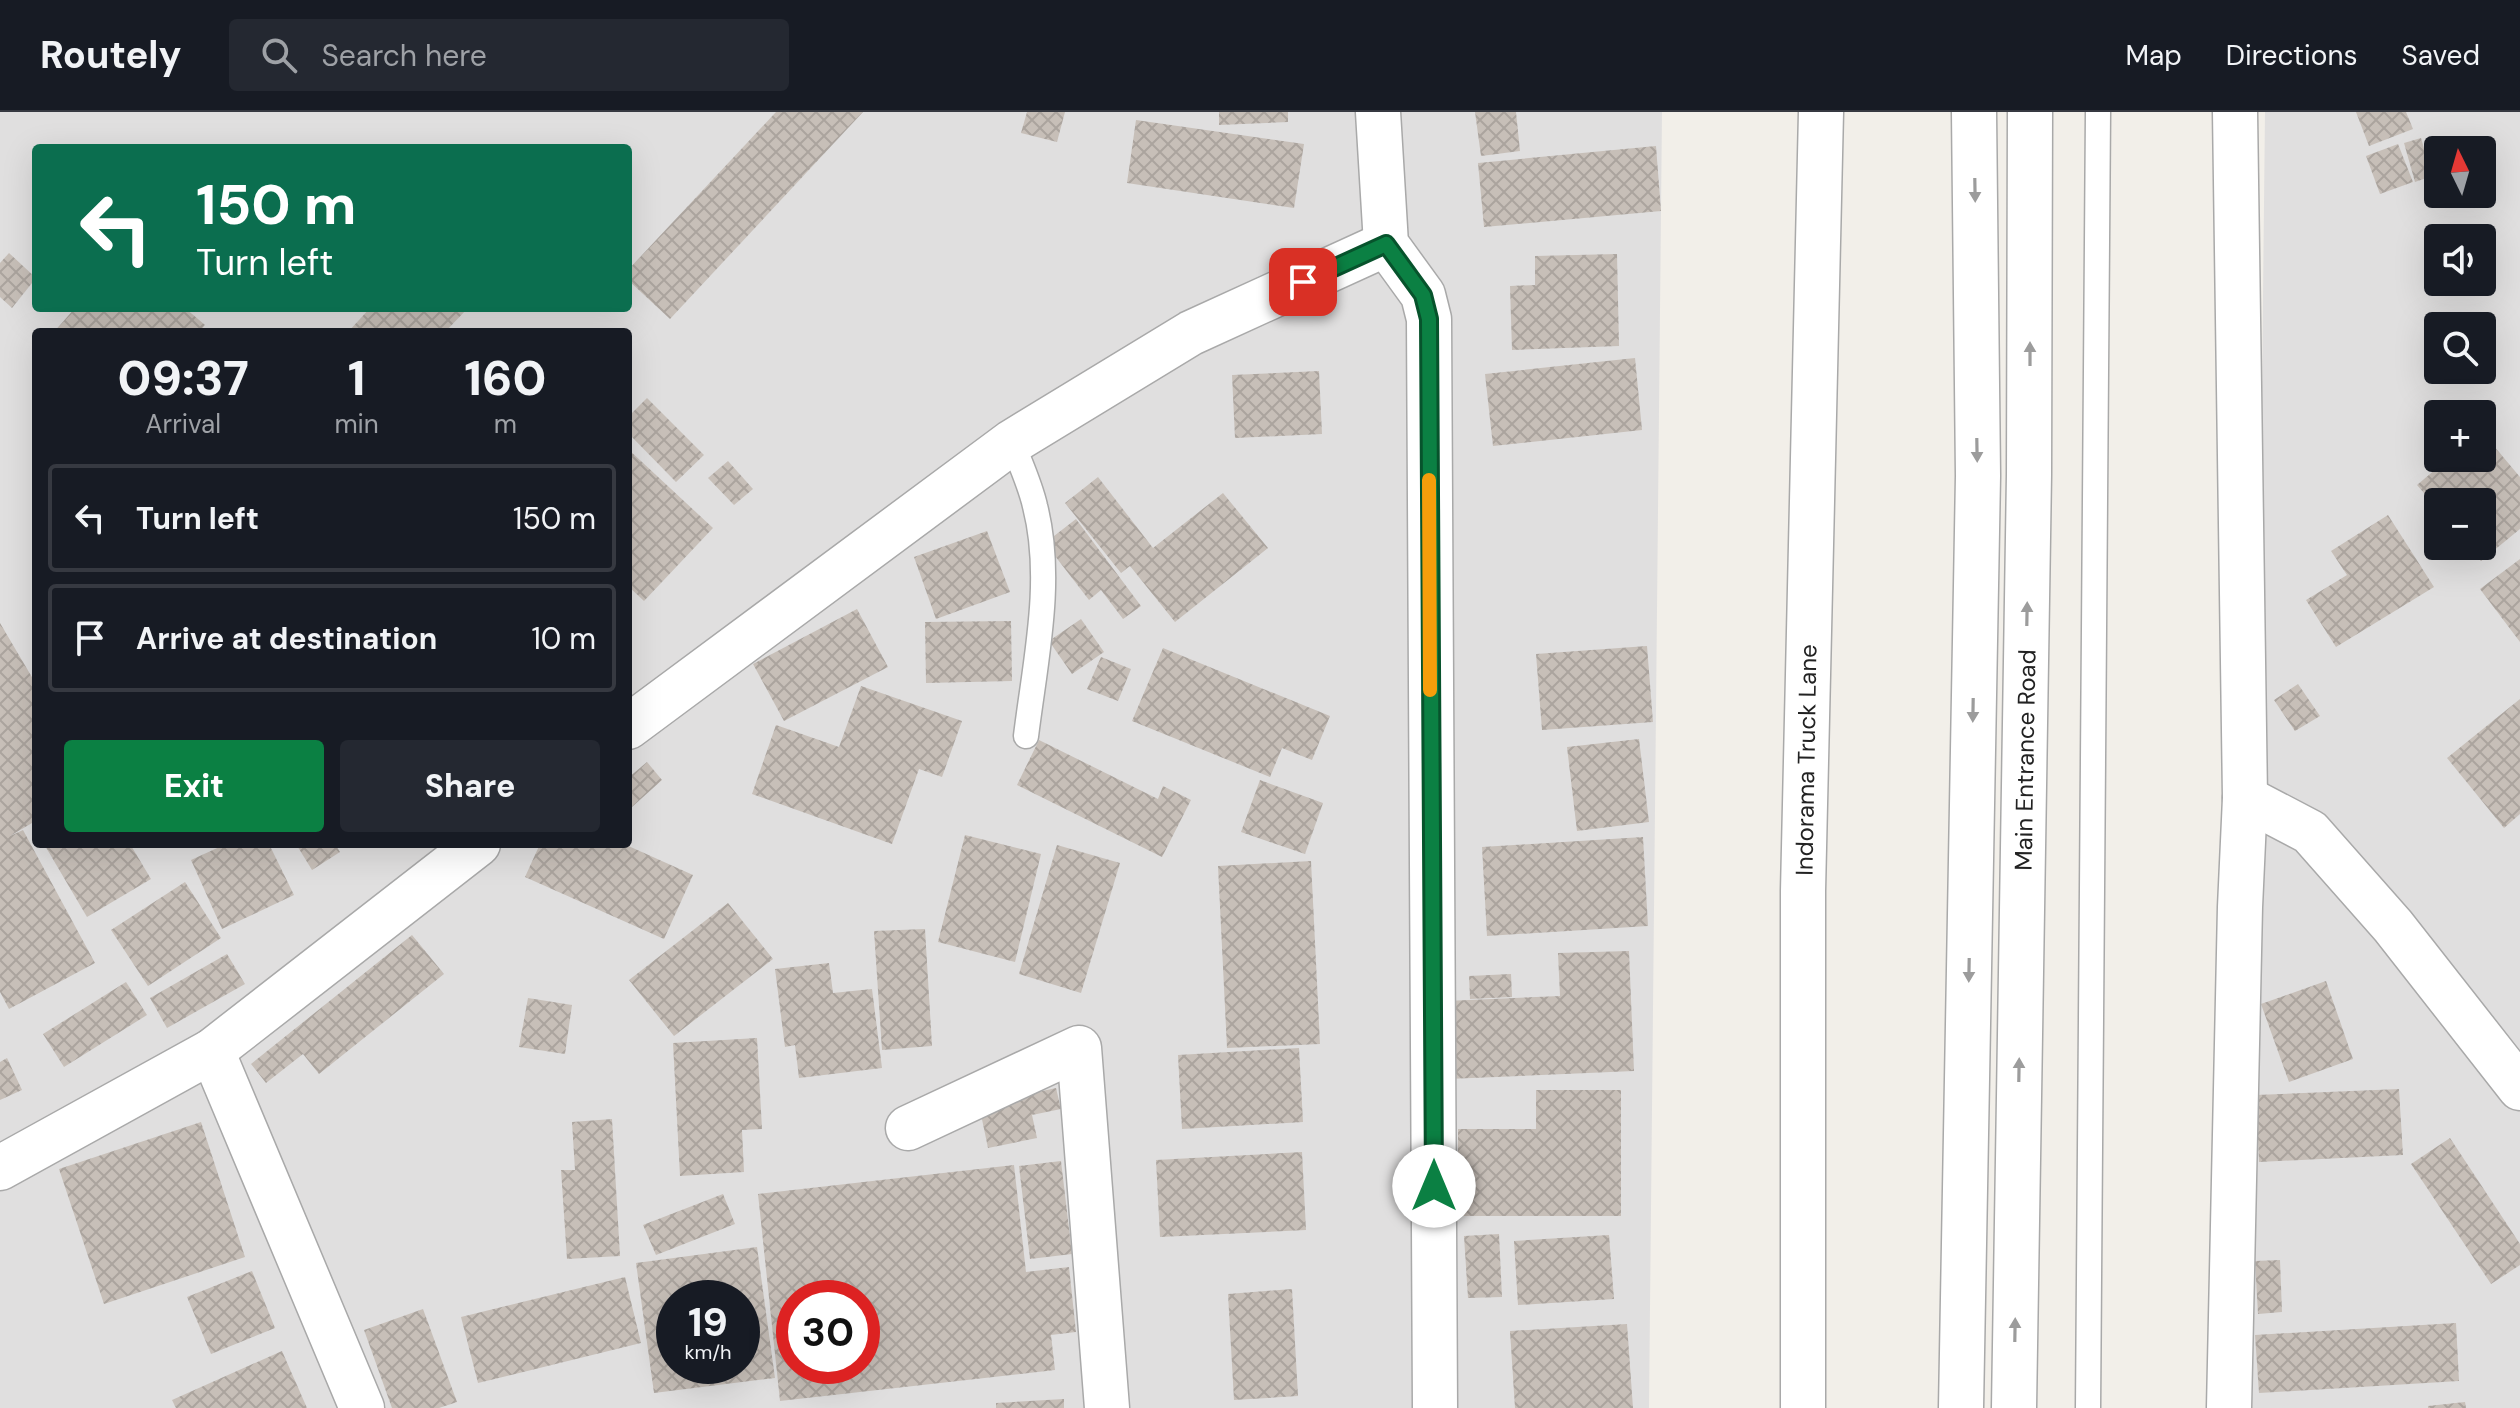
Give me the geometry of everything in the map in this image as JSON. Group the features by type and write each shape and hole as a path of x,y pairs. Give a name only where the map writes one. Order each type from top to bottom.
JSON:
{"street":[{"path":"1378,112 1386,244 1423,295 1429,319 1435,1408"},
{"name":"Indorama Truck Lane","path":"1803,1408 1803,891 1821,112"},
{"path":"1961,1408 1978,476 1974,112"},
{"name":"Main Entrance Road","path":"2014,1408 2029,506 2030,112"},
{"path":"2229,1408 2245,798 2235,112"},
{"path":"632,722 1012,442 1191,333 1386,244"},
{"path":"2245,798 2310,832 2393,926 2520,1088"},
{"path":"0,1168 212,1051 473,848"},
{"path":"908,1128 1079,1048 1107,1408"},
{"path":"212,1051 362,1408"}],"lane":[{"path":"2088,1408 2098,112"},
{"path":"1012,442 1036,507 1044,564 1026,736"}],"shaded area":[{"path":"0,112 1662,112 1649,1408 0,1408"},
{"path":"2265,112 2520,112 2520,1408 2251,1408"}],"building":[{"path":"776,112 863,112 670,319 632,284 632,266"},
{"path":"1027,112 1065,112 1057,142 1021,133"},
{"path":"1219,112 1288,112 1288,122 1219,125"},
{"path":"1475,112 1516,112 1520,151 1481,156"},
{"path":"2356,112 2406,112 2413,129 2369,146"},
{"path":"1136,120 1304,144 1294,208 1127,183"},
{"path":"2421,138 2424,179 2415,182 2404,143"},
{"path":"2398,144 2413,182 2380,194 2366,156"},
{"path":"1656,146 1661,211 1484,227 1478,163"},
{"path":"9,253 32,274 32,283 12,308 0,297 0,263"},
{"path":"1617,254 1619,346 1512,350 1510,286 1535,285 1535,256"},
{"path":"72,312 190,312 205,325 202,328 58,328"},
{"path":"366,312 464,312 449,328 352,328"},
{"path":"1635,358 1642,430 1493,446 1485,374"},
{"path":"1319,371 1322,434 1235,438 1232,375"},
{"path":"647,398 704,455 676,482 632,437 632,413"},
{"path":"2496,449 2520,477 2520,529 2496,549 2496,488 2424,488 2424,493 2417,485 2432,472 2496,472"},
{"path":"632,453 713,528 644,601 632,590"},
{"path":"728,461 753,489 734,505 708,478"},
{"path":"1098,477 1153,548 1223,493 1268,548 1175,622 1130,566 1121,573 1065,503"},
{"path":"2388,515 2434,587 2336,647 2306,600 2347,575 2331,551"},
{"path":"1076,519 1141,606 1123,619 1101,590 1089,600 1045,543"},
{"path":"987,531 1010,592 936,619 914,557"},
{"path":"2520,559 2520,642 2480,589"},
{"path":"857,609 888,667 784,721 753,664"},
{"path":"1081,619 1104,652 1072,674 1049,641"},
{"path":"1011,621 1012,681 926,683 925,622"},
{"path":"0,623 32,677 32,823 10,836 23,830 95,963 9,1009 0,992"},
{"path":"1647,646 1653,722 1542,730 1536,654"},
{"path":"1163,648 1330,716 1312,760 1282,748 1270,777 1132,721"},
{"path":"1101,657 1131,669 1118,701 1087,689"},
{"path":"2298,684 2320,716 2295,731 2274,700"},
{"path":"861,686 962,721 942,777 919,769 892,844 752,794 776,725 839,747"},
{"path":"2520,699 2520,814 2504,828 2447,758"},
{"path":"1639,739 1649,822 1577,831 1567,747"},
{"path":"1039,740 1158,799 1163,786 1191,800 1162,857 1017,785"},
{"path":"647,762 662,780 632,807 632,775"},
{"path":"1260,780 1323,803 1305,854 1241,832"},
{"path":"965,835 1041,854 1015,962 938,942"},
{"path":"1643,837 1648,926 1487,936 1482,847"},
{"path":"1057,845 1120,863 1081,993 1019,974"},
{"path":"46,848 132,848 151,879 87,917"},
{"path":"217,848 271,848 294,895 222,929 191,860"},
{"path":"298,848 338,848 340,852 312,870"},
{"path":"538,848 632,848 693,875 664,939 525,877"},
{"path":"1311,861 1320,1044 1227,1048 1218,866"},
{"path":"185,882 221,938 148,986 111,930"},
{"path":"728,903 773,959 674,1036 629,980"},
{"path":"925,929 932,1046 882,1050 874,931"},
{"path":"412,935 444,974 319,1074 303,1054 266,1083 251,1064"},
{"path":"1629,951 1634,1071 1448,1079 1445,1001 1560,996 1558,953"},
{"path":"227,954 245,984 167,1028 150,998"},
{"path":"829,963 833,993 872,989 882,1068 799,1078 795,1045 785,1047 775,969"},
{"path":"1511,974 1512,997 1470,999 1469,976"},
{"path":"2326,981 2353,1059 2289,1082 2261,1004"},
{"path":"126,982 147,1015 64,1067 43,1034"},
{"path":"528,998 572,1005 565,1054 519,1047"},
{"path":"757,1038 762,1129 742,1130 744,1172 680,1176 673,1043"},
{"path":"1299,1048 1303,1122 1182,1129 1178,1055"},
{"path":"7,1058 22,1090 0,1100 0,1062"},
{"path":"1056,1088 1061,1109 1032,1115 1037,1138 988,1148 979,1105"},
{"path":"2399,1089 2403,1155 2259,1162 2256,1095"},
{"path":"1536,1090 1621,1090 1621,1216 1458,1216 1458,1129 1536,1129"},
{"path":"612,1119 620,1256 567,1259 561,1170 575,1170 572,1122"},
{"path":"201,1122 245,1257 104,1304 59,1169"},
{"path":"2450,1138 2520,1244 2520,1265 2491,1284 2411,1164"},
{"path":"1302,1152 1306,1230 1160,1237 1156,1160"},
{"path":"1061,1161 1072,1254 1030,1259 1019,1166"},
{"path":"1014,1165 1026,1272 1069,1267 1076,1332 1051,1335 1055,1370 780,1401 778,1384 880,1384 880,1280 776,1280 776,1363 758,1194"},
{"path":"723,1194 735,1224 656,1255 643,1225"},
{"path":"1499,1234 1502,1297 1468,1298 1464,1236"},
{"path":"1609,1235 1614,1299 1518,1305 1514,1241"},
{"path":"757,1247 775,1378 760,1380 760,1280 656,1280 656,1384 727,1384 654,1393 636,1263"},
{"path":"2280,1260 2282,1312 2258,1314 2255,1261"},
{"path":"252,1271 275,1328 211,1354 187,1297"},
{"path":"625,1277 641,1343 478,1383 461,1317"},
{"path":"1292,1289 1298,1396 1234,1400 1228,1294"},
{"path":"423,1309 457,1402 439,1408 392,1408 364,1330"},
{"path":"2456,1323 2459,1381 2259,1393 2255,1335"},
{"path":"1627,1324 1633,1408 1515,1408 1510,1331"},
{"path":"282,1351 307,1408 176,1408 172,1400"},
{"path":"1064,1399 1064,1408 996,1408 996,1403"},
{"path":"2465,1402 2466,1408 2428,1408 2428,1406"}],"slow traffic":[{"path":"1429,480 1430,690"}],"route":[{"path":"1303,282 1386,244 1423,295 1429,319 1434,1186"}]}
